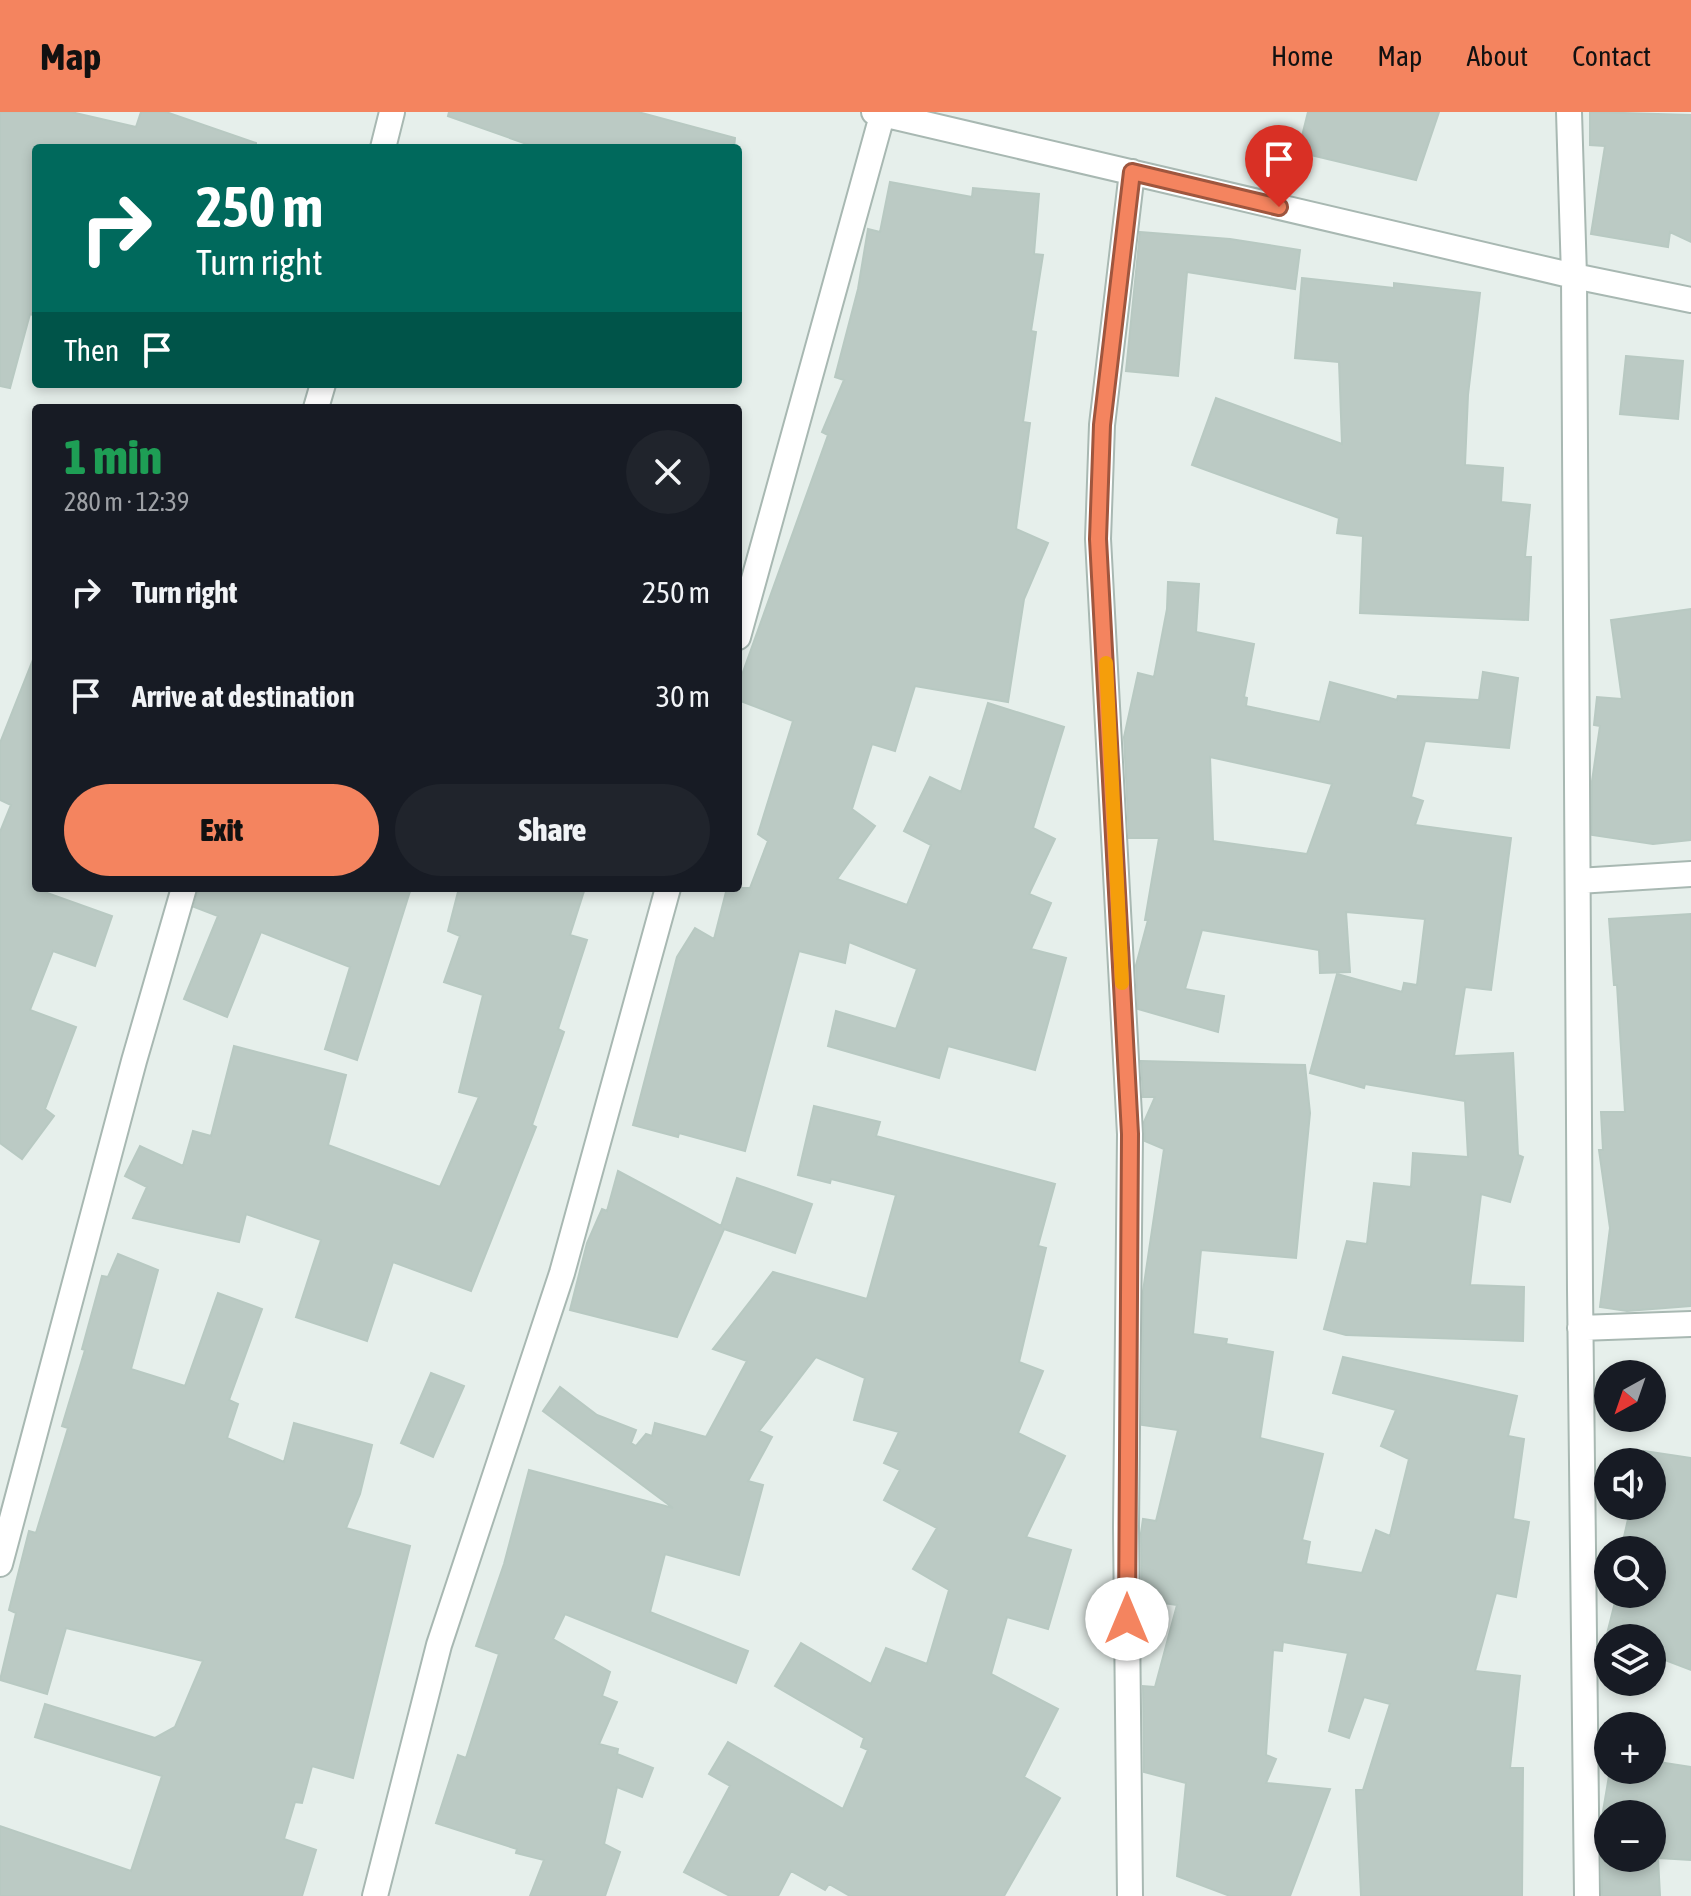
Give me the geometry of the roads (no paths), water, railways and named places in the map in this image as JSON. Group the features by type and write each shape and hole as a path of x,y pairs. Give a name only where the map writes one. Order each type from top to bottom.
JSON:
{"street":[{"path":"384,144 392,112"},
{"path":"1569,112 1574,276 1580,1328 1587,1896"},
{"path":"742,622 880,113 1574,276 1691,300"},
{"path":"1130,1896 1126,1543 1130,1134 1098,539 1102,425 1132,172"},
{"path":"1578,881 1691,874"},
{"path":"0,1564 130,1077 183,892"},
{"path":"375,1896 439,1645 562,1273 667,892"},
{"path":"1580,1328 1691,1324"}]}
